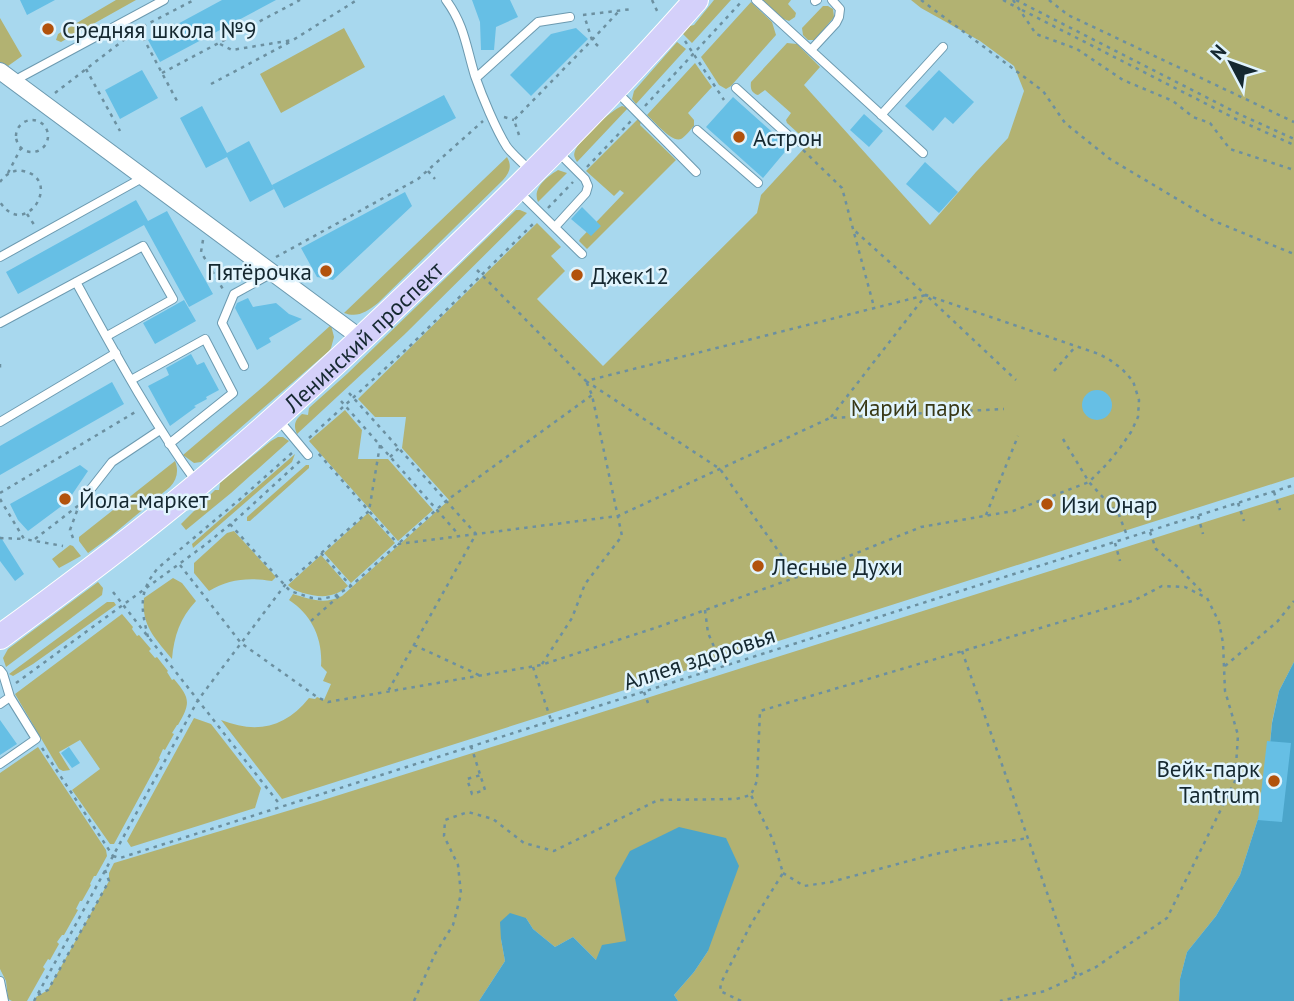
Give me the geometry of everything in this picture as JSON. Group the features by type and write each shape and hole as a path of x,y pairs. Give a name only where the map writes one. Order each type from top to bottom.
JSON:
{"main road":[{"name":"Ленинский проспект","path":"0,637 198,485 362,339 556,150 615,90 696,0"}],"street":[{"path":"0,71 205,222 273,266 362,339"}],"lane":[{"path":"15,82 164,0"},
{"path":"446,0 466,37 476,78 491,114 542,214 582,254"},
{"path":"756,0 923,153"},
{"path":"811,50 839,17 839,9 832,0"},
{"path":"476,78 538,22 570,17"},
{"path":"881,115 943,47"},
{"path":"736,88 790,137"},
{"path":"615,90 696,172"},
{"path":"697,130 758,183"},
{"path":"555,227 586,193 587,182 556,150"},
{"path":"0,257 144,177"},
{"path":"0,323 143,246 173,299 107,337"},
{"path":"244,366 222,323 234,295 273,266"},
{"path":"76,282 160,430 198,485"},
{"path":"131,380 205,339 233,393 169,444"},
{"path":"0,422 116,354"},
{"path":"276,417 303,443 307,455"},
{"path":"87,494 112,461 160,430"},
{"path":"0,670 9,693 36,739 0,764"},
{"path":"0,704 9,693"},
{"path":"0,981 5,1001"}],"path":[{"path":"49,97 138,29 194,0"},
{"path":"162,74 300,0"},
{"path":"211,84 293,40 357,0"},
{"path":"652,0 661,18"},
{"path":"148,637 142,613 144,592 158,568 239,500 389,366 542,214 743,0"},
{"path":"921,0 1043,91 1065,123 1110,159 1214,221 1294,254"},
{"path":"1003,0 1294,145"},
{"path":"1015,0 1036,34 1076,49 1123,80 1172,101 1193,117 1210,123 1230,149 1294,170"},
{"path":"1015,0 1294,139"},
{"path":"1049,0 1068,15 1294,122"},
{"path":"570,17 632,9"},
{"path":"519,135 514,120 619,11"},
{"path":"584,15 592,40 598,46"},
{"path":"138,29 177,101"},
{"path":"681,36 724,100"},
{"path":"218,44 232,50 293,40"},
{"path":"86,69 120,131"},
{"path":"273,266 418,179 491,114"},
{"path":"33,120 42,124 47,132 47,142 40,150 30,152 21,148 16,139 17,130 23,122 33,120"},
{"path":"790,137 842,188 874,308"},
{"path":"0,182 21,148"},
{"path":"0,202 9,212 17,214 26,213 40,201 39,183 34,176 26,171 8,173"},
{"path":"427,171 435,178"},
{"path":"26,213 40,234"},
{"path":"205,222 201,252 224,290"},
{"path":"853,230 1016,380"},
{"path":"477,270 586,381 720,469 797,577"},
{"path":"830,418 926,295"},
{"path":"180,565 241,643 317,697 328,702 387,693 541,665 797,577 921,527 1013,511 1089,482 1107,464 1131,432 1138,416 1139,400 1133,382 1110,360 926,295 586,381"},
{"path":"1054,371 1076,346"},
{"path":"0,364 0,370"},
{"path":"541,665 572,618 585,584 622,536 592,395 586,381"},
{"path":"349,393 476,534"},
{"path":"311,621 446,501 592,395"},
{"path":"341,401 459,536"},
{"path":"0,493 146,406"},
{"path":"398,544 618,516 830,418 1004,409"},
{"path":"302,436 303,443 398,544"},
{"path":"986,514 1018,436"},
{"path":"1063,439 1089,482 1119,515 1128,539"},
{"path":"34,1001 198,700 285,585 369,511 380,445"},
{"path":"390,457 399,449"},
{"path":"9,693 180,565 307,455"},
{"name":"Аллея здоровья","path":"113,856 120,858 1294,485"},
{"path":"1274,492 1280,510"},
{"path":"0,499 24,539"},
{"path":"1238,503 1244,521"},
{"path":"33,541 79,505 70,530 73,538"},
{"path":"1198,516 1203,534"},
{"path":"230,524 290,591 317,599 330,598 345,591"},
{"path":"1000,1001 1045,991 1096,967 1167,918 1235,781 1238,735 1225,691 1223,643 1219,622 1207,597 1156,549 1150,532"},
{"path":"387,693 476,534"},
{"path":"0,538 63,546"},
{"path":"1115,543 1121,561"},
{"path":"321,553 351,586"},
{"path":"1028,838 930,855 831,882 804,886 783,873 773,840 751,795 757,781 760,711 1135,600 1162,586 1185,587 1207,597"},
{"path":"113,592 281,806"},
{"path":"1224,667 1278,622 1294,601"},
{"path":"705,610 708,633 723,667"},
{"path":"414,644 481,676"},
{"path":"962,652 1077,976"},
{"path":"533,667 551,721"},
{"path":"644,692 648,702"},
{"path":"36,739 113,856"},
{"path":"471,746 481,775 485,790 472,794 467,779 481,775"},
{"path":"414,1001 435,954 453,925 461,894 458,865 443,836 445,820 468,812 493,819 524,843 554,851 658,800 736,799 751,795"},
{"path":"36,997 48,990 102,893 108,881 105,870"},
{"path":"741,1001 720,991 721,983 751,924 783,873"}],"green space":[{"path":"116,0 136,0 61,42 56,40 58,34"},
{"path":"714,0 731,0 692,43 683,34"},
{"path":"761,0 791,0 788,4 796,13 795,17 789,21 781,18"},
{"name":"Марий парк","path":"911,0 1294,0 1294,477 282,799 221,720 246,727 269,726 290,716 309,698 324,700 331,684 323,681 327,672 321,666 318,637 310,620 289,600 293,594 323,601 342,596 449,500 402,448 406,417 375,417 358,399 537,223 561,247 551,256 565,271 537,299 603,366 757,213 761,195 809,143 787,123 791,113 765,90 758,95 751,89 751,82 787,43 797,44 820,67 804,85 930,225 1008,138 1024,91 1014,66 980,41"},
{"path":"751,2 772,22 776,35 726,89 719,85 701,57"},
{"path":"823,6 833,9 834,17 815,40 808,40 803,35 802,28"},
{"path":"0,18 22,56 8,66 0,62"},
{"path":"344,28 365,67 281,113 260,74"},
{"path":"677,42 686,49 636,104 632,99 634,91"},
{"path":"695,63 712,87 688,113 694,120 694,126 683,138 673,138 647,115"},
{"path":"622,106 628,108 577,162 574,153 577,146 604,119"},
{"path":"638,119 640,125 676,160 587,249 580,239 624,193 620,190 614,196 586,171"},
{"path":"507,157 510,169 503,180 378,303 362,313 344,313"},
{"path":"558,170 567,173 538,202 539,188"},
{"path":"516,210 527,213 405,334 297,434 295,425 300,416 308,415 309,408"},
{"path":"331,325 334,337 329,351 201,462 194,463 183,455 265,385"},
{"path":"345,410 362,430 358,459 388,459 433,510 398,541 309,441"},
{"path":"278,437 289,441 186,530 181,524 215,490 219,490 220,483"},
{"path":"295,454 292,462 193,548 192,544"},
{"path":"175,461 177,475 170,487 88,553 79,537"},
{"path":"309,465 309,468 247,521 247,517"},
{"path":"1294,494 1294,662 1279,691 1272,722 1265,797 1240,875 1216,916 1187,952 1180,979 1179,1001 678,1001 674,995 708,951 626,941 597,961 573,937 555,947 533,929 526,918 501,939 505,961 479,1001 35,1001 36,997 48,990 109,881 109,873 114,863 317,802"},
{"path":"368,513 395,543 351,583 324,553"},
{"path":"234,531 276,577 272,581 247,579 231,582 209,591 194,573 194,563 227,533"},
{"path":"70,545 81,556 59,568 52,559"},
{"path":"321,555 348,586 338,593 321,596 301,592 288,585"},
{"path":"173,578 182,583 196,601 179,628 172,659 147,624 144,598"},
{"path":"98,582 103,588 102,595 6,667 3,658 8,649"},
{"path":"107,602 114,602 116,605 33,664 13,676 9,674"},
{"path":"122,614 179,686 186,696 187,706 114,844 110,844 72,790 100,769 80,740 59,752 70,770 59,769 15,694"},
{"path":"194,718 211,724 261,788 255,808 131,847 127,841"},
{"path":"38,747 106,850 107,856 80,901 64,935 57,942 59,944 50,960 48,959 43,967 45,969 27,1001 12,1001 8,999 6,981 0,969 0,773"}],"water":[{"path":"1294,662 1294,1001 1179,1001 1180,979 1187,952 1216,916 1240,875 1265,797 1272,723 1279,691"},
{"path":"679,827 726,838 739,866 708,951 674,995 678,1001 479,1001 505,961 500,922 510,913 526,918 533,929 555,947 573,937 596,960 602,945 626,941 615,878 630,851"}],"building":[{"path":"20,0 55,0 27,15"},
{"path":"222,0 276,0 160,62 148,40"},
{"path":"472,0 510,0 518,17 496,27 494,50 481,50 480,22"},
{"path":"576,28 588,39 531,96 510,75 551,34"},
{"path":"142,70 158,98 120,119 105,90"},
{"path":"939,70 974,102 953,124 945,117 933,131 905,106"},
{"path":"444,95 456,118 284,208 272,185"},
{"name":"Астрон","path":"733,97 789,147 763,178 706,127"},
{"path":"202,106 227,153 249,141 274,189 250,202 227,157 206,168 180,118"},
{"path":"864,114 883,131 869,147 850,130"},
{"path":"925,162 958,192 939,213 906,184"},
{"path":"405,192 412,206 333,280 317,277 301,248"},
{"path":"136,200 148,221 167,211 213,294 189,307 144,225 18,294 6,272"},
{"path":"582,207 601,226 591,236 571,219"},
{"path":"248,298 253,307 276,303 289,314 302,319 269,338 271,342 257,350 235,308 237,303"},
{"path":"184,300 196,321 155,344 143,323"},
{"path":"191,354 197,365 204,362 219,390 170,426 148,386 169,375 166,368"},
{"path":"112,382 124,404 0,475 0,446"},
{"path":"1097,390 1108,394 1112,405 1108,416 1097,420 1086,416 1082,405 1086,394"},
{"path":"80,465 88,471 67,502 28,531 18,520 10,504"},
{"path":"0,536 24,574 15,581 0,561"},
{"path":"0,720 17,744 0,755"},
{"name":"Вейк-парк Tantrum","path":"1267,741 1291,743 1282,822 1258,820"},
{"path":"69,747 80,763 72,768 61,753"}],"place":[{"name":"Средняя школа №9","path":"48,29"},
{"name":"Астрон","path":"739,137"},
{"name":"Пятёрочка","path":"326,271"},
{"name":"Джек12","path":"577,275"},
{"name":"Йола-маркет","path":"65,499"},
{"name":"Изи Онар","path":"1047,504"},
{"name":"Лесные Духи","path":"758,566"},
{"name":"Вейк-парк Tantrum","path":"1274,781"}]}
